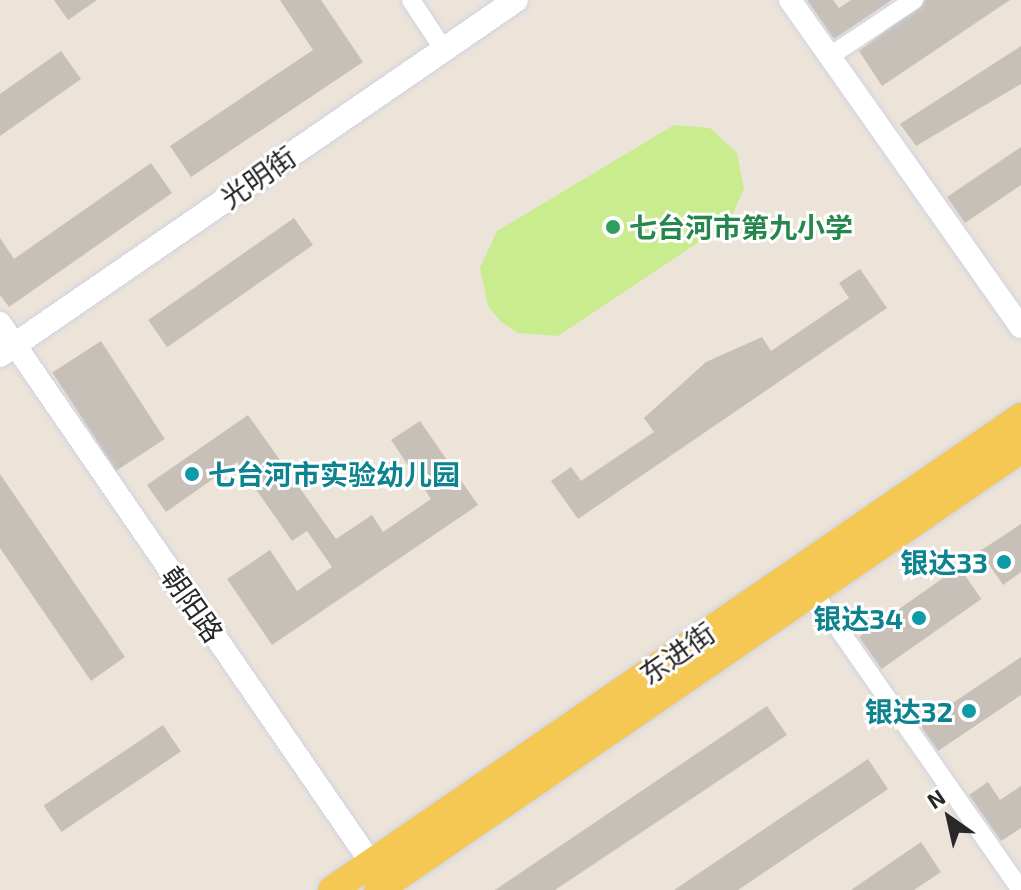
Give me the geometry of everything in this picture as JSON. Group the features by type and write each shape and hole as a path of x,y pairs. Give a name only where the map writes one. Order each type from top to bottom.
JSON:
{"main road":[{"name":"光明街","path":"7,350 516,0"},
{"name":"东进街","path":"378,879 1021,417"},
{"name":"东进街","path":"332,890 378,879 813,592 1021,449"}],"street":[{"path":"411,0 444,50"},
{"path":"790,0 1021,327"},
{"path":"830,56 914,0"},
{"name":"朝阳路","path":"0,323 7,350 378,879"},
{"path":"813,592 1021,890"}],"green space":[{"name":"七台河市第九小学","path":"674,125 710,128 737,153 744,189 729,222 558,336 518,333 501,322 488,306 480,268 497,231"}],"building":[{"path":"54,0 97,0 68,20"},
{"path":"280,0 321,0 363,62 191,177 170,146 313,50"},
{"path":"807,0 833,0 839,8 851,0 892,0 834,39"},
{"path":"926,0 1010,0 882,86 859,51"},
{"path":"1021,46 1021,84 916,146 900,124"},
{"path":"61,51 81,79 0,136 0,94"},
{"path":"1021,147 1021,185 965,223 947,197"},
{"path":"151,163 172,193 9,307 0,295 0,238 14,259"},
{"path":"294,218 313,245 167,347 148,320"},
{"name":"七台河市第九小学","path":"860,269 887,308 578,519 551,481 571,467 581,481 654,432 644,418 706,362 762,337 771,351 849,298 839,283"},
{"path":"101,341 165,439 116,471 52,373"},
{"path":"248,415 336,539 372,515 383,532 431,499 391,440 420,421 478,505 272,645 227,579 270,550 297,591 332,567 307,531 292,541 237,462 166,512 147,485"},
{"path":"0,474 125,657 91,681 0,548"},
{"name":"银达33","path":"1021,524 1021,572 1003,585 980,551"},
{"name":"银达34","path":"959,567 981,599 881,669 859,637"},
{"name":"银达32","path":"1021,657 1021,695 938,751 920,725"},
{"path":"767,706 787,735 555,890 495,890"},
{"path":"163,725 181,752 62,832 44,806"},
{"path":"868,759 888,789 738,890 674,890"},
{"path":"988,782 1000,800 1021,786 1021,828 1001,841 969,795"},
{"path":"921,842 941,872 914,890 851,890"}],"place":[{"name":"七台河市第九小学","path":"613,227"},
{"name":"七台河市实验幼儿园","path":"192,474"},
{"name":"银达33","path":"1004,562"},
{"name":"银达34","path":"919,618"},
{"name":"银达32","path":"969,711"}]}
